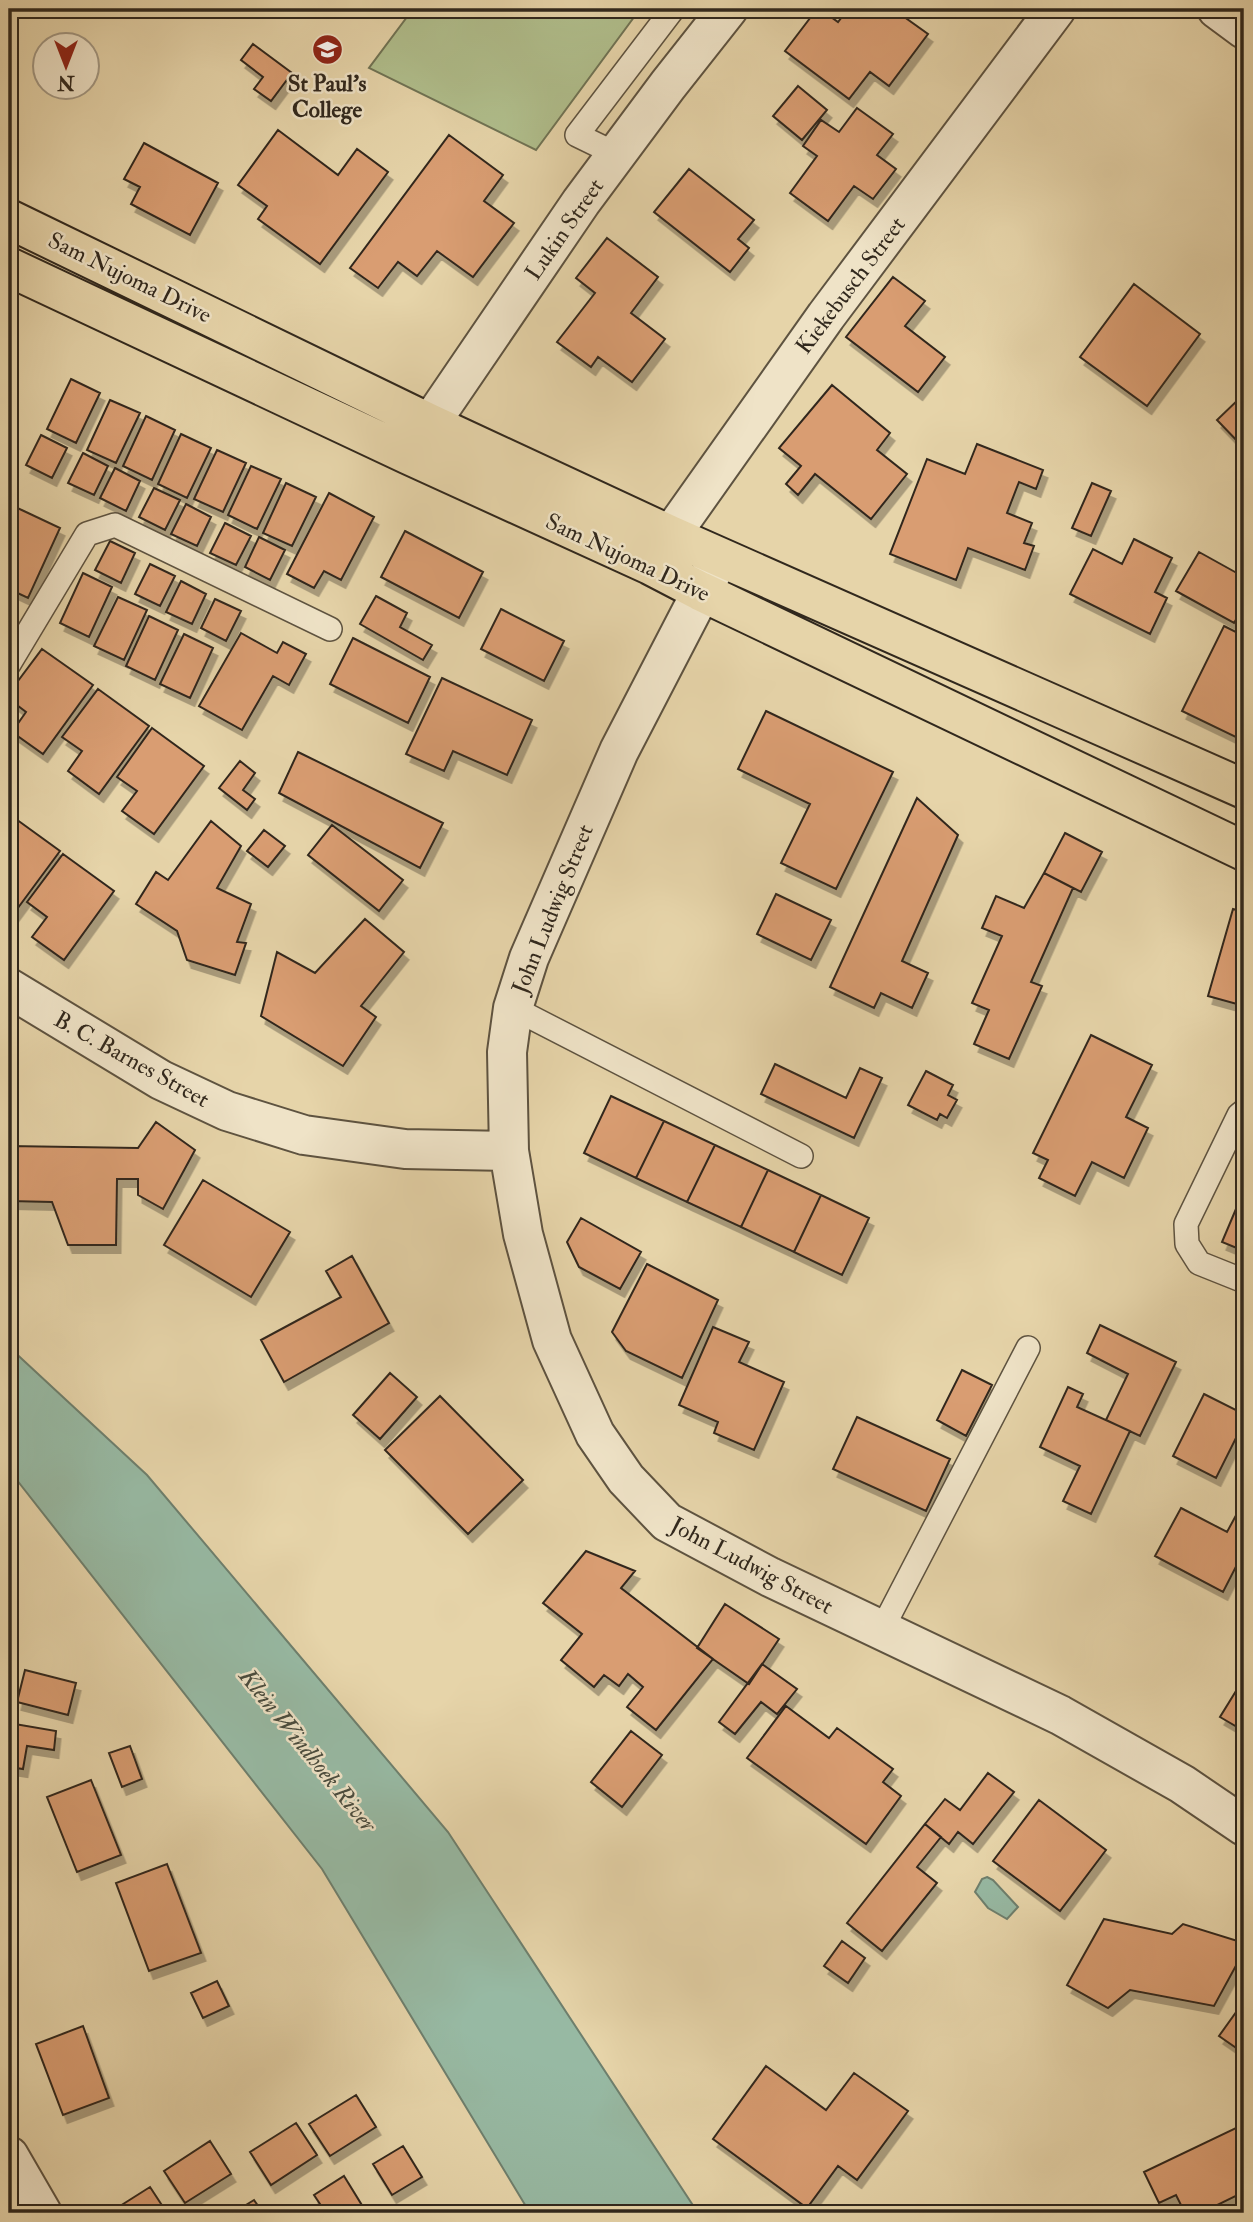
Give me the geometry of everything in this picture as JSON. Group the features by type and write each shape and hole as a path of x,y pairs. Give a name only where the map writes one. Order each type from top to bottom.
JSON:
{"highway":[{"name":"Sam Nujoma Drive","path":"9,219 429,423 660,550 701,591 1244,851"},
{"name":"Sam Nujoma Drive","path":"9,267 409,455 660,550 719,557 1244,789"}],"street":[{"name":"Lukin Street","path":"409,455 581,202 728,9"},
{"name":"Kiekebusch Street","path":"660,550 826,316 1056,9"},
{"path":"1217,9 1244,29"},
{"name":"John Ludwig Street","path":"719,557 619,751 529,958 513,1008 507,1052 509,1150 523,1234 552,1340 595,1434 626,1479 667,1522 770,1577 1060,1715 1182,1784 1244,1826"},
{"name":"B. C. Barnes Street","path":"9,988 161,1080 227,1111 316,1137 405,1149 509,1150"},
{"path":"9,2156 42,2213"}],"lane":[{"path":"616,154 577,135 673,9"},
{"path":"9,664 87,534 115,525 330,629"},
{"path":"513,1008 801,1156"},
{"path":"1244,1111 1239,1115 1186,1224 1187,1244 1199,1263 1244,1281"},
{"path":"881,1631 1028,1348"}],"shaded area":[{"path":"413,9 640,9 536,150 369,68"}],"water":[{"name":"Klein Windhoek River","path":"9,1347 147,1475 448,1832 698,2213 530,2213 322,1869 9,1470"},
{"path":"987,1877 1018,1907 1007,1919 988,1908 975,1892 982,1879"}],"building":[{"path":"817,9 838,22 848,9 893,9 928,34 889,86 870,72 849,99 785,51"},
{"path":"253,44 292,73 271,101 254,89 263,77 241,60"},
{"path":"798,86 827,110 802,140 773,116"},
{"path":"857,108 893,134 877,155 896,169 873,199 854,186 828,221 790,193 817,156 803,146 821,120 839,132"},
{"path":"278,130 338,175 357,149 388,172 320,264 258,219 267,206 238,185"},
{"path":"449,135 503,175 484,201 514,223 473,277 437,251 417,276 398,262 378,288 350,268"},
{"path":"144,143 218,183 190,235 131,204 140,187 124,179"},
{"path":"689,169 754,220 738,239 749,248 730,272 654,212"},
{"path":"607,238 658,277 631,313 665,339 632,382 598,357 591,367 557,342 595,293 576,278"},
{"path":"893,277 925,301 905,326 945,357 918,392 846,337"},
{"path":"1134,284 1200,334 1147,406 1080,357"},
{"path":"71,379 100,393 76,443 47,429"},
{"path":"832,385 890,433 877,450 907,474 871,519 815,474 798,495 786,484 801,466 779,448"},
{"path":"1243,395 1244,444 1242,446 1217,420"},
{"path":"110,400 140,413 116,463 87,450"},
{"path":"146,416 175,430 152,480 123,466"},
{"path":"181,434 211,448 187,498 158,484"},
{"path":"41,435 67,448 52,478 26,465"},
{"path":"977,444 1043,470 1036,489 1019,482 1007,513 1032,523 1024,543 1034,546 1025,570 968,548 956,580 890,554 927,459 965,474"},
{"path":"217,450 246,463 223,512 194,499"},
{"path":"83,453 108,466 94,495 68,483"},
{"path":"251,466 281,479 257,529 228,515"},
{"path":"115,468 140,481 126,511 100,498"},
{"path":"286,483 316,497 292,546 263,533"},
{"path":"1092,483 1111,491 1091,536 1072,528"},
{"path":"154,488 180,500 165,530 139,517"},
{"path":"329,493 374,517 341,580 324,571 314,588 287,574"},
{"path":"9,504 60,528 28,598 9,589"},
{"path":"186,504 211,517 197,546 171,534"},
{"path":"225,523 251,536 236,565 210,553"},
{"path":"405,531 483,572 459,618 381,577"},
{"path":"259,537 285,550 270,580 245,567"},
{"path":"1134,539 1172,558 1155,592 1167,598 1150,634 1070,594 1093,549 1122,564"},
{"path":"110,541 135,553 121,583 95,570"},
{"path":"1199,552 1244,577 1244,606 1234,623 1176,591"},
{"path":"150,564 175,576 160,606 135,594"},
{"path":"83,573 112,587 89,637 60,623"},
{"path":"181,581 206,594 192,624 166,612"},
{"path":"376,596 407,613 400,627 432,645 423,660 360,624"},
{"path":"118,597 147,610 124,660 94,646"},
{"path":"215,599 241,611 226,641 201,628"},
{"path":"501,609 564,641 544,681 481,649"},
{"path":"149,616 178,630 155,680 126,666"},
{"path":"1224,626 1244,636 1244,741 1182,711"},
{"path":"241,633 277,653 283,642 306,654 289,685 273,676 242,730 199,706"},
{"path":"184,634 213,648 190,698 160,684"},
{"path":"353,638 430,677 408,723 330,684"},
{"path":"42,649 93,685 43,754 12,732 26,712 9,699 9,693"},
{"path":"442,678 532,720 507,775 453,751 444,771 406,754"},
{"path":"98,689 149,726 99,794 68,771 82,751 62,737"},
{"path":"766,711 893,772 836,889 781,863 810,804 738,769"},
{"path":"152,728 204,766 154,834 122,811 137,791 117,777"},
{"path":"298,752 443,823 420,868 279,793"},
{"path":"240,761 255,773 243,790 255,799 247,810 219,788"},
{"path":"917,798 958,835 902,961 928,973 912,1008 881,993 874,1008 830,987"},
{"path":"9,814 60,851 9,920"},
{"path":"211,821 241,846 217,888 251,904 237,942 246,943 235,975 187,960 177,931 136,904 156,872 168,880"},
{"path":"332,825 403,880 379,911 308,855"},
{"path":"264,830 285,846 268,867 247,851"},
{"path":"1065,833 1102,852 1081,892 1044,873"},
{"path":"63,854 114,891 64,960 32,937 47,917 27,902"},
{"path":"1044,873 1073,888 1031,982 1042,986 1009,1059 974,1044 989,1010 972,1003 1002,936 982,928 996,896 1024,908"},
{"path":"776,894 831,920 811,960 757,934"},
{"path":"1233,909 1244,912 1244,1006 1208,996"},
{"path":"365,919 404,952 361,1006 376,1017 343,1066 261,1016 277,952 315,973"},
{"path":"1091,1035 1152,1065 1126,1117 1148,1128 1124,1178 1092,1162 1075,1196 1039,1178 1048,1160 1033,1153"},
{"path":"775,1064 846,1098 860,1068 882,1078 854,1138 761,1094"},
{"path":"926,1071 953,1085 948,1095 957,1100 947,1118 940,1114 937,1120 908,1105"},
{"path":"611,1096 664,1121 636,1178 584,1153"},
{"path":"664,1121 715,1145 687,1202 636,1178"},
{"path":"156,1122 195,1150 163,1209 138,1195 138,1179 117,1179 116,1245 68,1245 52,1202 9,1201 9,1146 138,1148"},
{"path":"715,1145 768,1170 741,1227 687,1202"},
{"path":"768,1170 821,1195 794,1252 741,1227"},
{"path":"203,1180 290,1232 251,1297 164,1245"},
{"path":"1244,1190 1244,1251 1222,1242"},
{"path":"821,1195 869,1218 842,1275 794,1252"},
{"path":"581,1218 641,1252 620,1289 579,1267 567,1242"},
{"path":"352,1256 389,1323 284,1382 261,1340 341,1297 326,1271"},
{"path":"647,1264 718,1300 682,1378 626,1351 612,1332"},
{"path":"1100,1325 1176,1362 1140,1436 1106,1420 1128,1374 1087,1353"},
{"path":"713,1327 749,1342 739,1362 784,1382 754,1450 714,1433 718,1422 679,1405"},
{"path":"962,1370 992,1385 966,1436 937,1420"},
{"path":"390,1373 417,1397 380,1439 353,1415"},
{"path":"1068,1387 1083,1394 1077,1407 1130,1431 1091,1514 1063,1501 1080,1466 1040,1447"},
{"path":"1204,1394 1244,1414 1244,1422 1216,1478 1173,1456"},
{"path":"440,1396 523,1480 468,1534 385,1450"},
{"path":"857,1417 950,1459 926,1511 833,1469"},
{"path":"1181,1508 1227,1532 1240,1508 1244,1511 1244,1551 1223,1592 1155,1556"},
{"path":"586,1551 635,1571 621,1588 713,1659 656,1730 627,1707 643,1687 628,1674 619,1686 604,1675 594,1687 561,1660 582,1634 543,1603"},
{"path":"725,1604 779,1639 749,1684 697,1648"},
{"path":"762,1664 797,1689 777,1714 761,1702 735,1734 719,1722"},
{"path":"25,1670 76,1683 68,1715 17,1702"},
{"path":"1244,1678 1244,1731 1220,1717"},
{"path":"786,1706 829,1738 837,1728 893,1769 883,1782 901,1796 866,1844 747,1758"},
{"path":"9,1723 56,1731 54,1750 27,1746 23,1769 9,1767"},
{"path":"631,1731 662,1755 622,1807 591,1782"},
{"path":"130,1746 142,1779 122,1787 109,1753"},
{"path":"988,1773 1014,1792 973,1844 958,1832 949,1844 925,1824 945,1799 960,1810"},
{"path":"91,1780 121,1855 77,1872 47,1797"},
{"path":"1039,1800 1106,1850 1060,1911 993,1861"},
{"path":"925,1824 941,1837 917,1867 937,1883 882,1951 847,1923"},
{"path":"167,1864 201,1953 149,1971 116,1883"},
{"path":"1104,1919 1172,1934 1183,1924 1244,1943 1244,1951 1214,2006 1130,1990 1108,2008 1067,1985"},
{"path":"842,1941 865,1958 848,1983 824,1966"},
{"path":"217,1981 229,2006 203,2018 191,1993"},
{"path":"1244,2001 1244,2050 1242,2052 1219,2036"},
{"path":"83,2026 109,2098 63,2115 36,2044"},
{"path":"766,2066 826,2110 854,2073 908,2111 857,2180 838,2166 807,2208 713,2139"},
{"path":"356,2095 376,2127 330,2156 309,2124"},
{"path":"296,2123 317,2155 271,2185 250,2152"},
{"path":"1238,2127 1244,2140 1244,2192 1201,2213 1185,2213 1176,2195 1159,2203 1144,2172"},
{"path":"210,2141 231,2174 185,2203 164,2171"},
{"path":"403,2146 422,2177 392,2195 373,2164"},
{"path":"344,2176 363,2207 352,2213 326,2213 314,2195"},
{"path":"150,2187 167,2213 109,2213"},
{"path":"254,2200 263,2213 233,2213"}],"place":[{"name":"St Paul's College","path":"327,49"}]}
